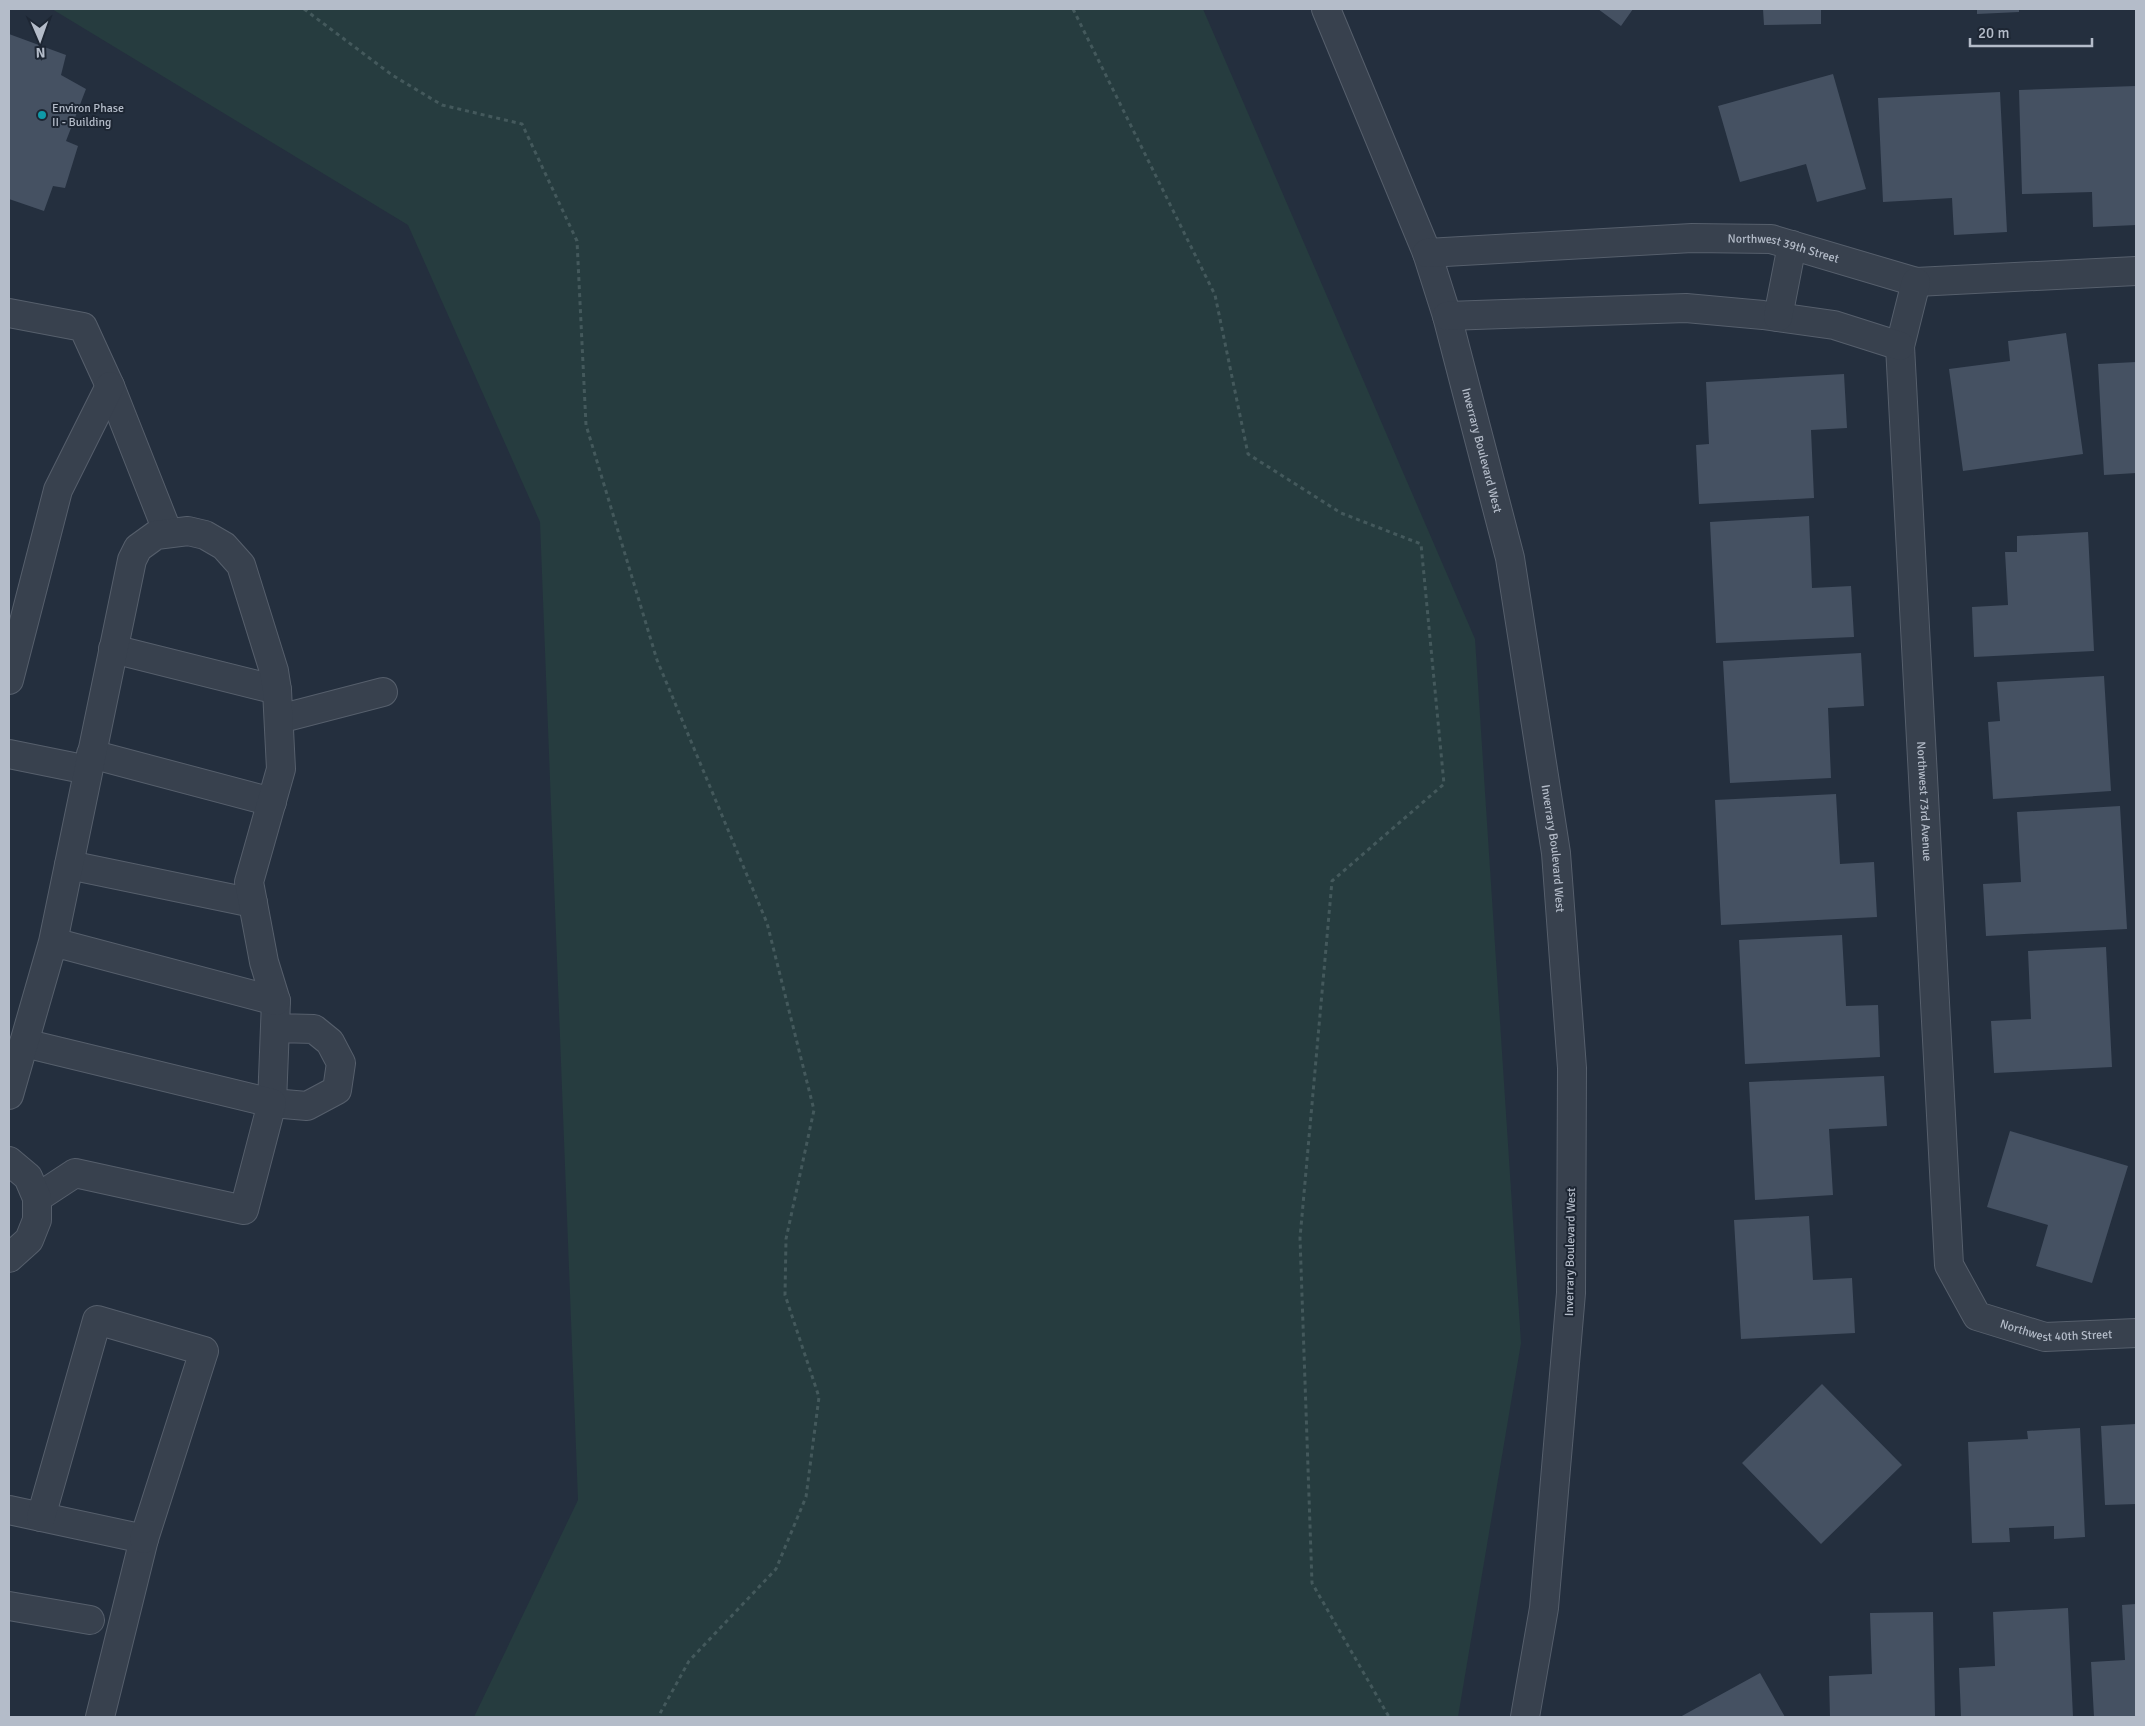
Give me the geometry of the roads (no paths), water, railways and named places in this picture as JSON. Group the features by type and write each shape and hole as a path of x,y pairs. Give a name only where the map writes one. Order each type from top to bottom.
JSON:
{"street":[{"name":"Inverrary Boulevard West","path":"1326,9 1427,253 1447,316 1510,558 1556,853 1572,1068 1571,1294 1544,1608 1524,1717"},
{"name":"Northwest 39th Street","path":"1427,253 1692,238 1772,239 1916,282 2136,271"},
{"path":"1778,317 1792,245"},
{"name":"Northwest 73rd Avenue","path":"1916,282 1900,346 1949,1265 1977,1316"},
{"path":"1447,316 1686,308 1778,317 1834,325 1900,346"},
{"path":"9,314 83,328 110,386 168,533"},
{"path":"9,680 58,490 110,386"},
{"path":"9,1095 53,942 132,560 138,548 156,535 188,531 205,536 224,546 241,565 274,671 277,690 281,769 249,882 264,962 276,1001 272,1103 244,1210 75,1173 37,1198"},
{"path":"113,649 277,690"},
{"path":"279,719 384,692"},
{"path":"9,754 90,762 272,802"},
{"path":"69,865 253,903"},
{"path":"53,942 276,1001"},
{"path":"24,1043 272,1103 307,1106 337,1090 341,1063 330,1042 314,1030 276,1028"},
{"path":"9,1161 28,1177 37,1198 37,1220 29,1240 9,1258"},
{"name":"Northwest 40th Street","path":"1977,1316 2045,1337 2136,1333"},
{"path":"41,1517 97,1320 204,1351 144,1539 100,1717"},
{"path":"9,1510 144,1539"},
{"path":"9,1606 90,1620"}],"place":[{"name":"Environ Phase II - Building","path":"42,115"}]}
